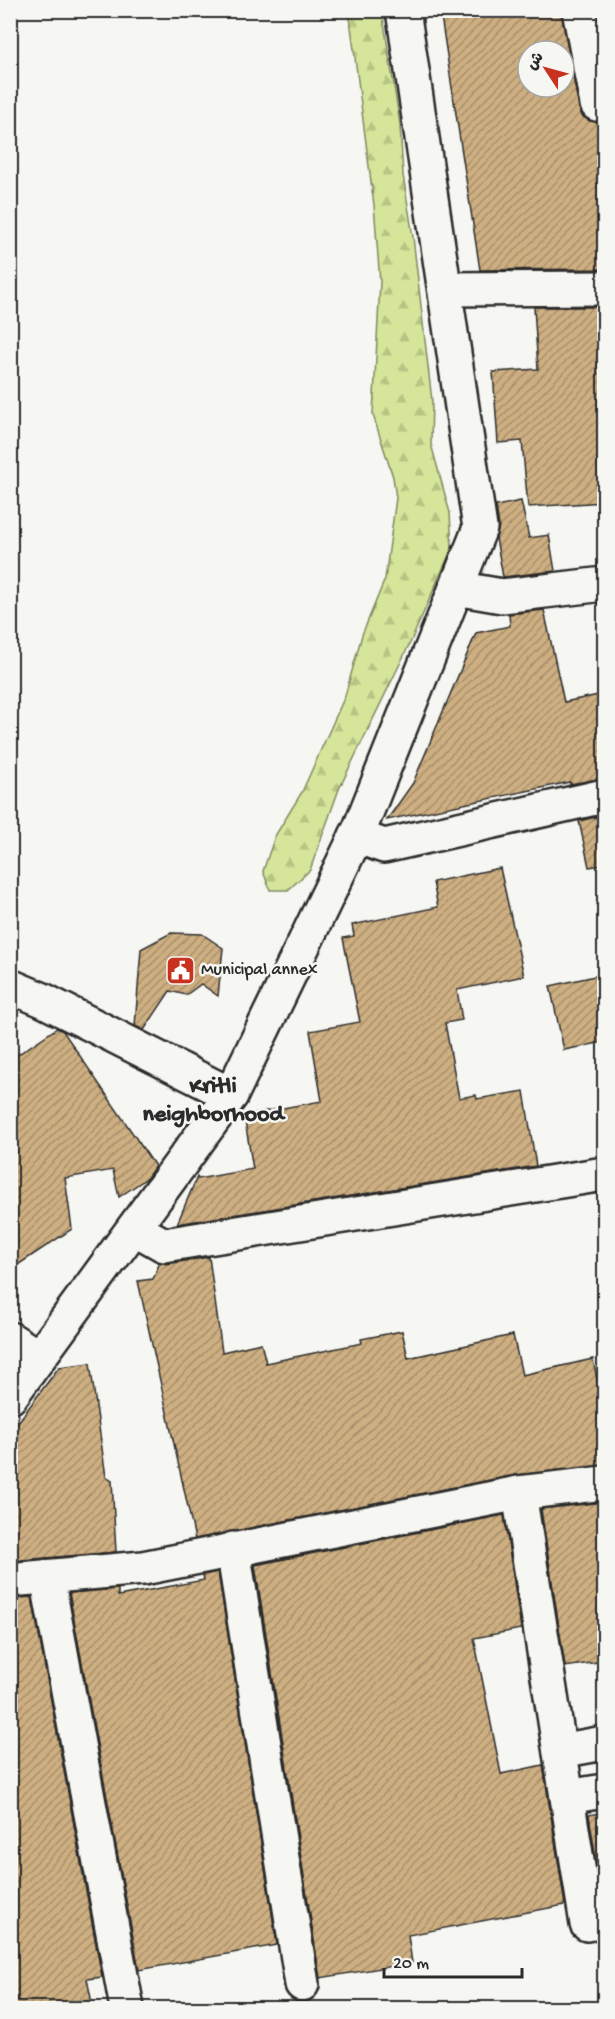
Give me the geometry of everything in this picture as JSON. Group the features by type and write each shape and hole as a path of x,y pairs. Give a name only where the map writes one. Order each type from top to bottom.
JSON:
{"street":[{"path":"20,1378 231,1095 356,836 480,528 403,10"},
{"path":"579,10 597,104"},
{"path":"445,289 604,288"},
{"path":"456,588 502,596 604,584"},
{"path":"356,836 384,846 604,796"},
{"path":"10,986 43,1000 231,1095"},
{"path":"134,1228 164,1245 604,1174"},
{"path":"10,1339 20,1378"},
{"path":"10,1580 143,1568 519,1493 604,1484"},
{"path":"519,1493 587,1924"},
{"path":"233,1549 302,1984"},
{"path":"47,1577 127,2008"},
{"path":"560,1751 604,1743"},
{"path":"567,1797 604,1791"}],"green space":[{"path":"349,11 382,11 400,124 403,175 413,237 432,401 431,444 450,513 452,548 411,641 339,789 310,870 288,890 270,890 263,871 275,836 302,792 345,696 362,635 385,579 396,498 393,477 373,415 380,282 374,205"}],"building":[{"path":"440,10 561,10 566,39 516,39 516,99 576,99 576,92 582,116 590,121 604,121 604,269 480,270"},
{"path":"534,307 604,307 604,502 528,507 522,441 498,443 493,372 538,369"},
{"path":"521,501 529,538 549,535 555,571 503,577 496,538 499,526 496,506"},
{"path":"544,610 564,702 604,694 604,778 570,784 570,782 387,820 413,783 476,633 510,626 509,614"},
{"path":"604,815 604,865 589,867 579,821"},
{"path":"500,868 524,976 457,990 462,1020 445,1023 459,1098 476,1095 477,1099 524,1091 536,1166 177,1224 197,1177 198,1179 253,1169 244,1115 322,1101 310,1031 360,1022 343,938 354,936 352,925 438,907 433,882"},
{"path":"171,933 202,934 223,948 218,996 201,984 186,995 170,991 144,1030 135,1026 141,949"},
{"path":"604,974 604,1042 564,1050 550,986"},
{"path":"57,1028 63,1031 155,1166 147,1178 119,1197 113,1170 65,1178 72,1229 10,1270 10,1060"},
{"path":"209,1257 222,1352 261,1343 266,1363 362,1343 361,1339 402,1331 408,1358 513,1335 522,1375 593,1359 604,1415 604,1465 515,1475 195,1539 138,1281 153,1279 160,1262 167,1264"},
{"path":"90,1363 106,1477 112,1481 116,1552 10,1561 10,1433 59,1367"},
{"path":"604,1502 604,1661 565,1667 541,1509"},
{"path":"504,1515 521,1629 474,1638 501,1774 543,1765 565,1905 408,1935 412,1963 320,1978 255,1565"},
{"path":"218,1572 277,1945 139,1970 69,1593 118,1589 118,1596 204,1580 203,1575"},
{"path":"32,1597 102,1977 87,1979 93,2008 10,2008 10,1599"},
{"path":"604,1812 604,1898 602,1898 589,1815"}],"place":[{"name":"Municipal annex","path":"180,970"}],"district":[{"name":"Kritli neighborhood","path":"213,1101"}]}
